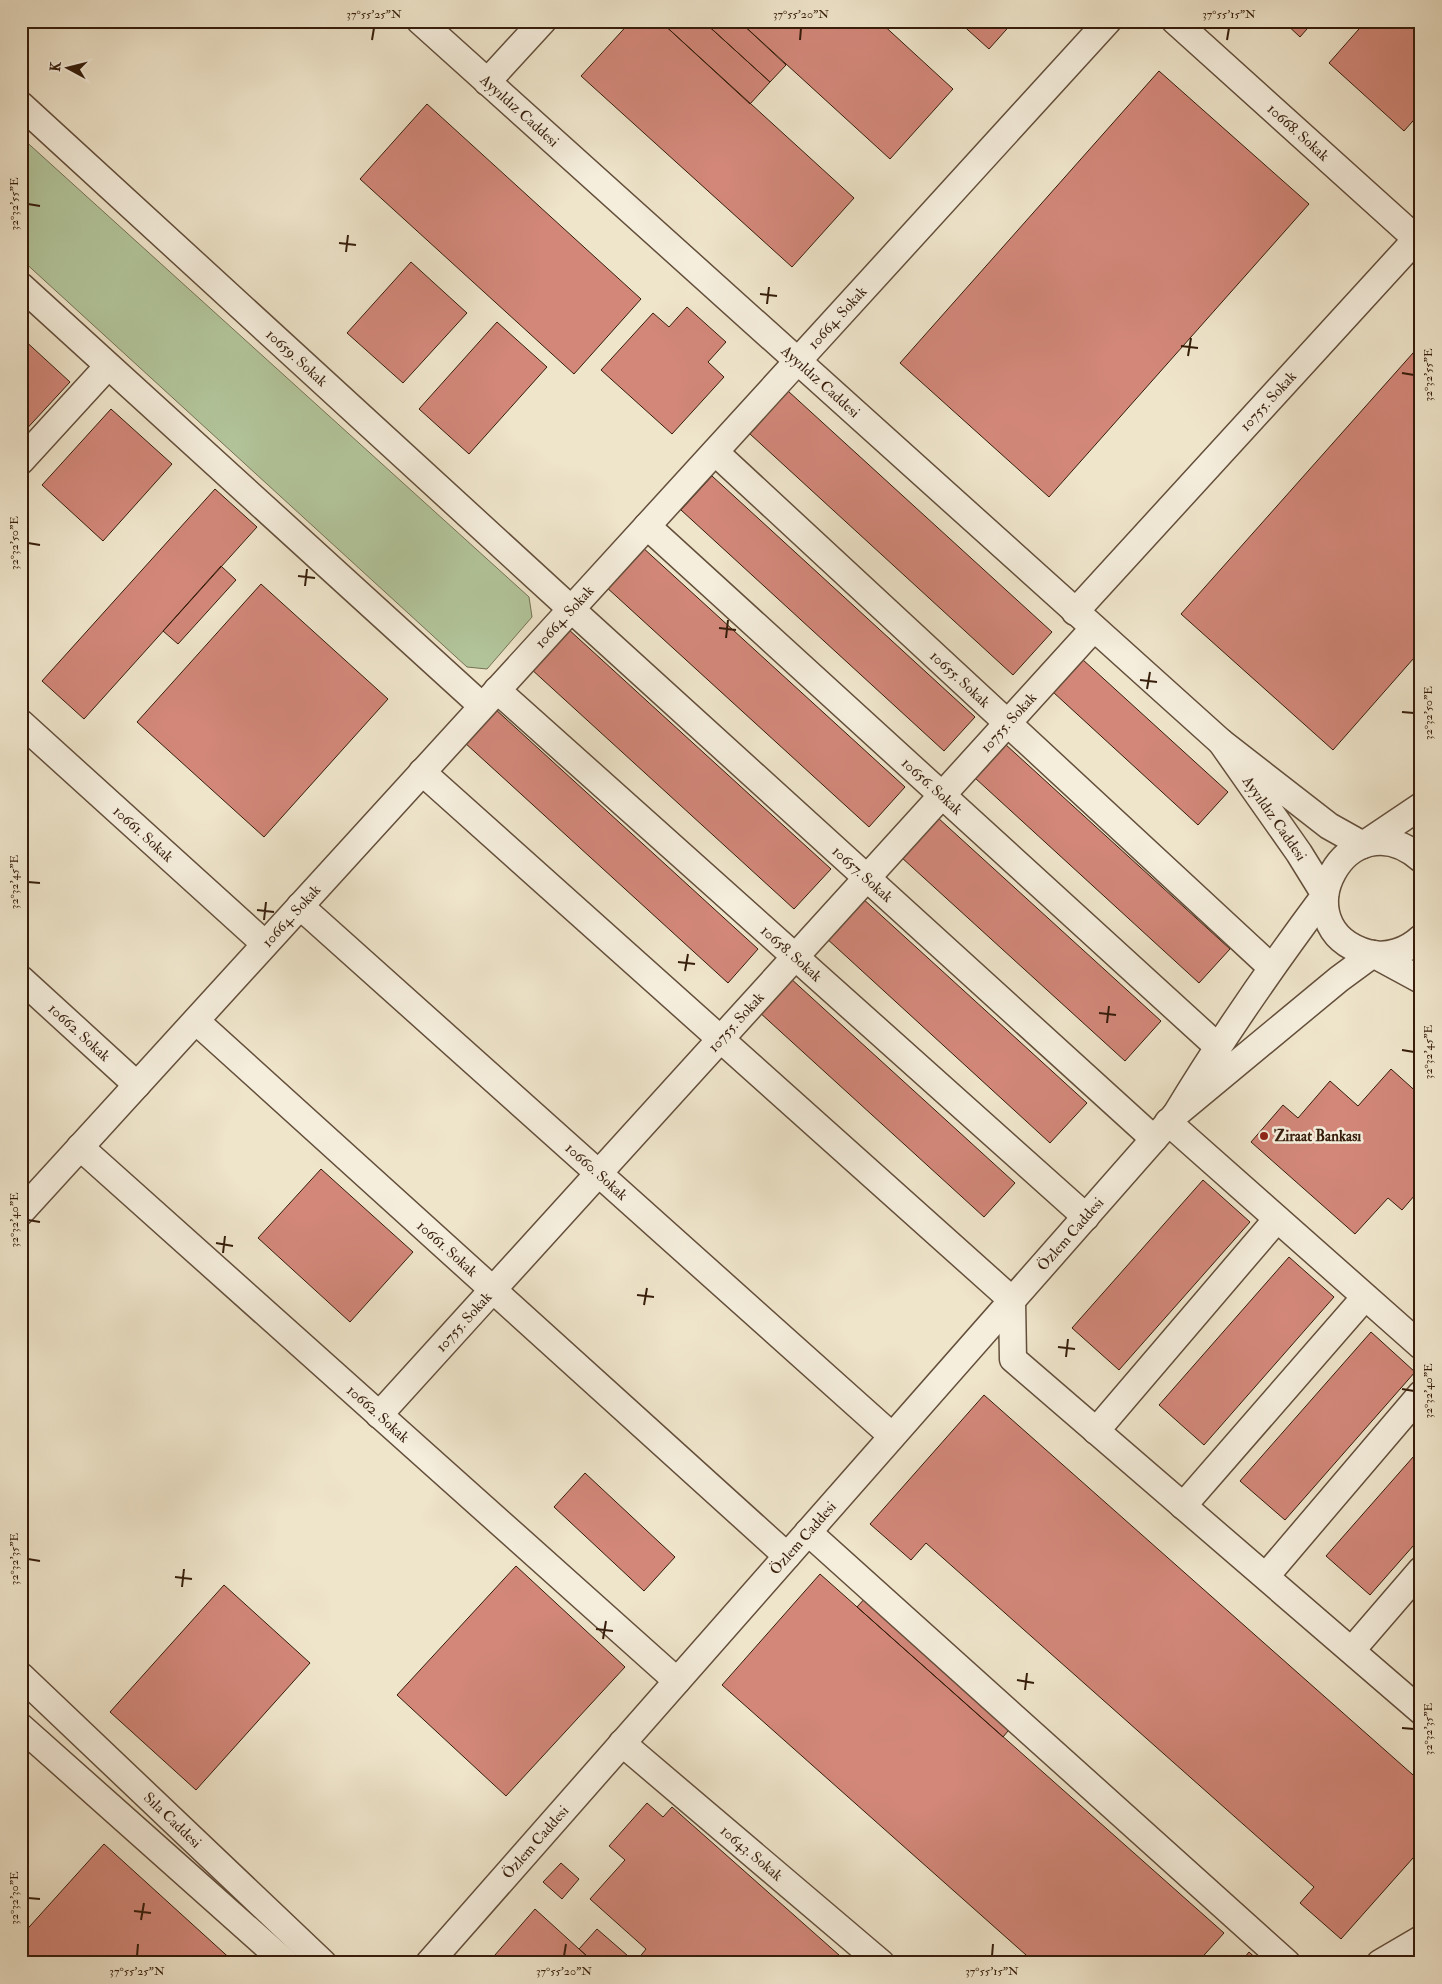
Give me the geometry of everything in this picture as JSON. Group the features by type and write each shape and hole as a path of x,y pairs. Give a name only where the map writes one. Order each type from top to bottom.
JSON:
{"street":[{"name":"Ayyıldız Caddesi","path":"420,21 1221,742 1329,826 1363,845"},
{"path":"487,82 543,21"},
{"name":"10664. Sokak","path":"21,1212 1108,21"},
{"name":"10668. Sokak","path":"1175,21 1419,239"},
{"name":"10659. Sokak","path":"21,105 571,609"},
{"name":"10755. Sokak","path":"379,1414 1008,722 1084,620 1419,239"},
{"path":"21,286 108,366 490,698"},
{"path":"21,461 108,366"},
{"name":"10655. Sokak","path":"715,452 1272,966"},
{"name":"10656. Sokak","path":"647,526 1217,1046"},
{"name":"10657. Sokak","path":"571,609 867,878 1166,1125 1277,1219 1421,1346"},
{"name":"10658. Sokak","path":"490,698 795,956 1086,1216"},
{"name":"10661. Sokak","path":"21,723 265,944"},
{"name":"Ayyıldız Caddesi","path":"1221,742 1299,853 1325,895"},
{"path":"422,772 1012,1300 1013,1359 1421,1710"},
{"path":"1421,806 1348,853 1336,864 1328,879 1325,895 1326,912 1333,928 1357,950 1373,954 1390,954 1406,949 1421,938"},
{"path":"1363,845 1380,842 1397,844 1412,851 1421,859"},
{"name":"Özlem Caddesi","path":"429,1963 1166,1125 1272,966 1325,895"},
{"name":"10660. Sokak","path":"300,906 892,1436"},
{"path":"1373,954 1421,980"},
{"name":"Özlem Caddesi","path":"1166,1125 1339,979 1373,954"},
{"name":"10662. Sokak","path":"21,979 137,1085"},
{"name":"10661. Sokak","path":"196,1021 787,1556"},
{"name":"10662. Sokak","path":"80,1147 677,1681"},
{"path":"1096,1431 1277,1219"},
{"path":"1183,1506 1365,1297"},
{"path":"1266,1576 1421,1394"},
{"path":"808,1532 1287,1963"},
{"path":"1352,1650 1421,1570"},
{"name":"Sıla Caddesi","path":"21,1676 323,1963"},
{"path":"21,1727 286,1963"},
{"name":"10643. Sokak","path":"622,1743 881,1963"},
{"path":"1380,1963 1421,1939"}],"green space":[{"path":"21,137 529,597 532,617 487,669 467,667 21,259"}],"building":[{"path":"631,21 660,21 854,198 792,267 581,76"},
{"path":"660,21 703,21 770,82 750,104"},
{"path":"703,21 739,21 786,65 770,82"},
{"path":"739,21 879,21 953,89 890,159"},
{"path":"958,21 1014,21 989,49"},
{"path":"1283,21 1314,21 1300,37"},
{"path":"1366,21 1421,21 1421,112 1404,131 1329,63"},
{"path":"1159,71 1309,204 1049,497 900,363"},
{"path":"427,104 641,299 574,374 360,179"},
{"path":"411,262 467,313 403,383 347,333"},
{"path":"687,307 726,342 708,362 724,377 672,434 601,370 653,313 669,327"},
{"path":"497,322 547,367 469,454 419,409"},
{"path":"21,337 70,382 21,435"},
{"path":"1421,344 1421,650 1333,750 1181,614"},
{"path":"788,391 1052,632 1013,675 750,434"},
{"path":"111,409 172,464 103,541 42,485"},
{"path":"712,476 975,717 944,751 681,510"},
{"path":"215,489 257,527 84,719 42,681"},
{"path":"641,546 905,787 869,827 605,586"},
{"path":"221,566 236,580 178,644 163,631"},
{"path":"261,584 388,699 264,837 137,722"},
{"path":"567,628 831,869 794,909 530,668"},
{"path":"1082,659 1228,792 1198,825 1053,692"},
{"path":"494,708 758,949 728,983 464,742"},
{"path":"1005,744 1230,949 1199,983 975,778"},
{"path":"937,817 1161,1021 1125,1061 901,857"},
{"path":"861,897 1087,1103 1050,1143 825,937"},
{"path":"789,977 1015,1183 984,1217 758,1011"},
{"path":"1391,1069 1421,1096 1421,1188 1402,1210 1388,1198 1355,1234 1251,1142 1283,1105 1298,1118 1330,1081 1358,1106"},
{"path":"321,1169 413,1252 350,1322 258,1238"},
{"path":"1203,1180 1250,1222 1119,1370 1072,1328"},
{"path":"1289,1257 1334,1297 1204,1445 1159,1405"},
{"path":"1371,1332 1415,1372 1285,1520 1240,1481"},
{"path":"984,1395 1421,1782 1421,1849 1341,1939 1300,1903 1314,1887 926,1543 911,1560 870,1524"},
{"path":"1421,1448 1421,1537 1370,1595 1326,1556"},
{"path":"585,1473 675,1557 644,1591 554,1507"},
{"path":"516,1566 625,1667 506,1796 397,1695"},
{"path":"820,1574 1224,1933 1197,1963 1035,1963 722,1685"},
{"path":"224,1585 310,1663 196,1790 110,1712"},
{"path":"867,1596 1013,1725 1003,1737 857,1607"},
{"path":"1421,1620 1421,1636 1413,1629"},
{"path":"647,1803 663,1817 672,1807 848,1963 635,1963 646,1949 590,1899 625,1860 609,1846"},
{"path":"104,1844 235,1963 27,1963 21,1958 21,1936"},
{"path":"561,1863 579,1879 562,1899 543,1882"},
{"path":"535,1909 579,1949 595,1963 488,1963"},
{"path":"597,1929 635,1963 595,1963 579,1949"},
{"path":"1249,1952 1261,1963 1240,1963"}],"place":[{"name":"Ziraat Bankası","path":"1264,1136"}]}
